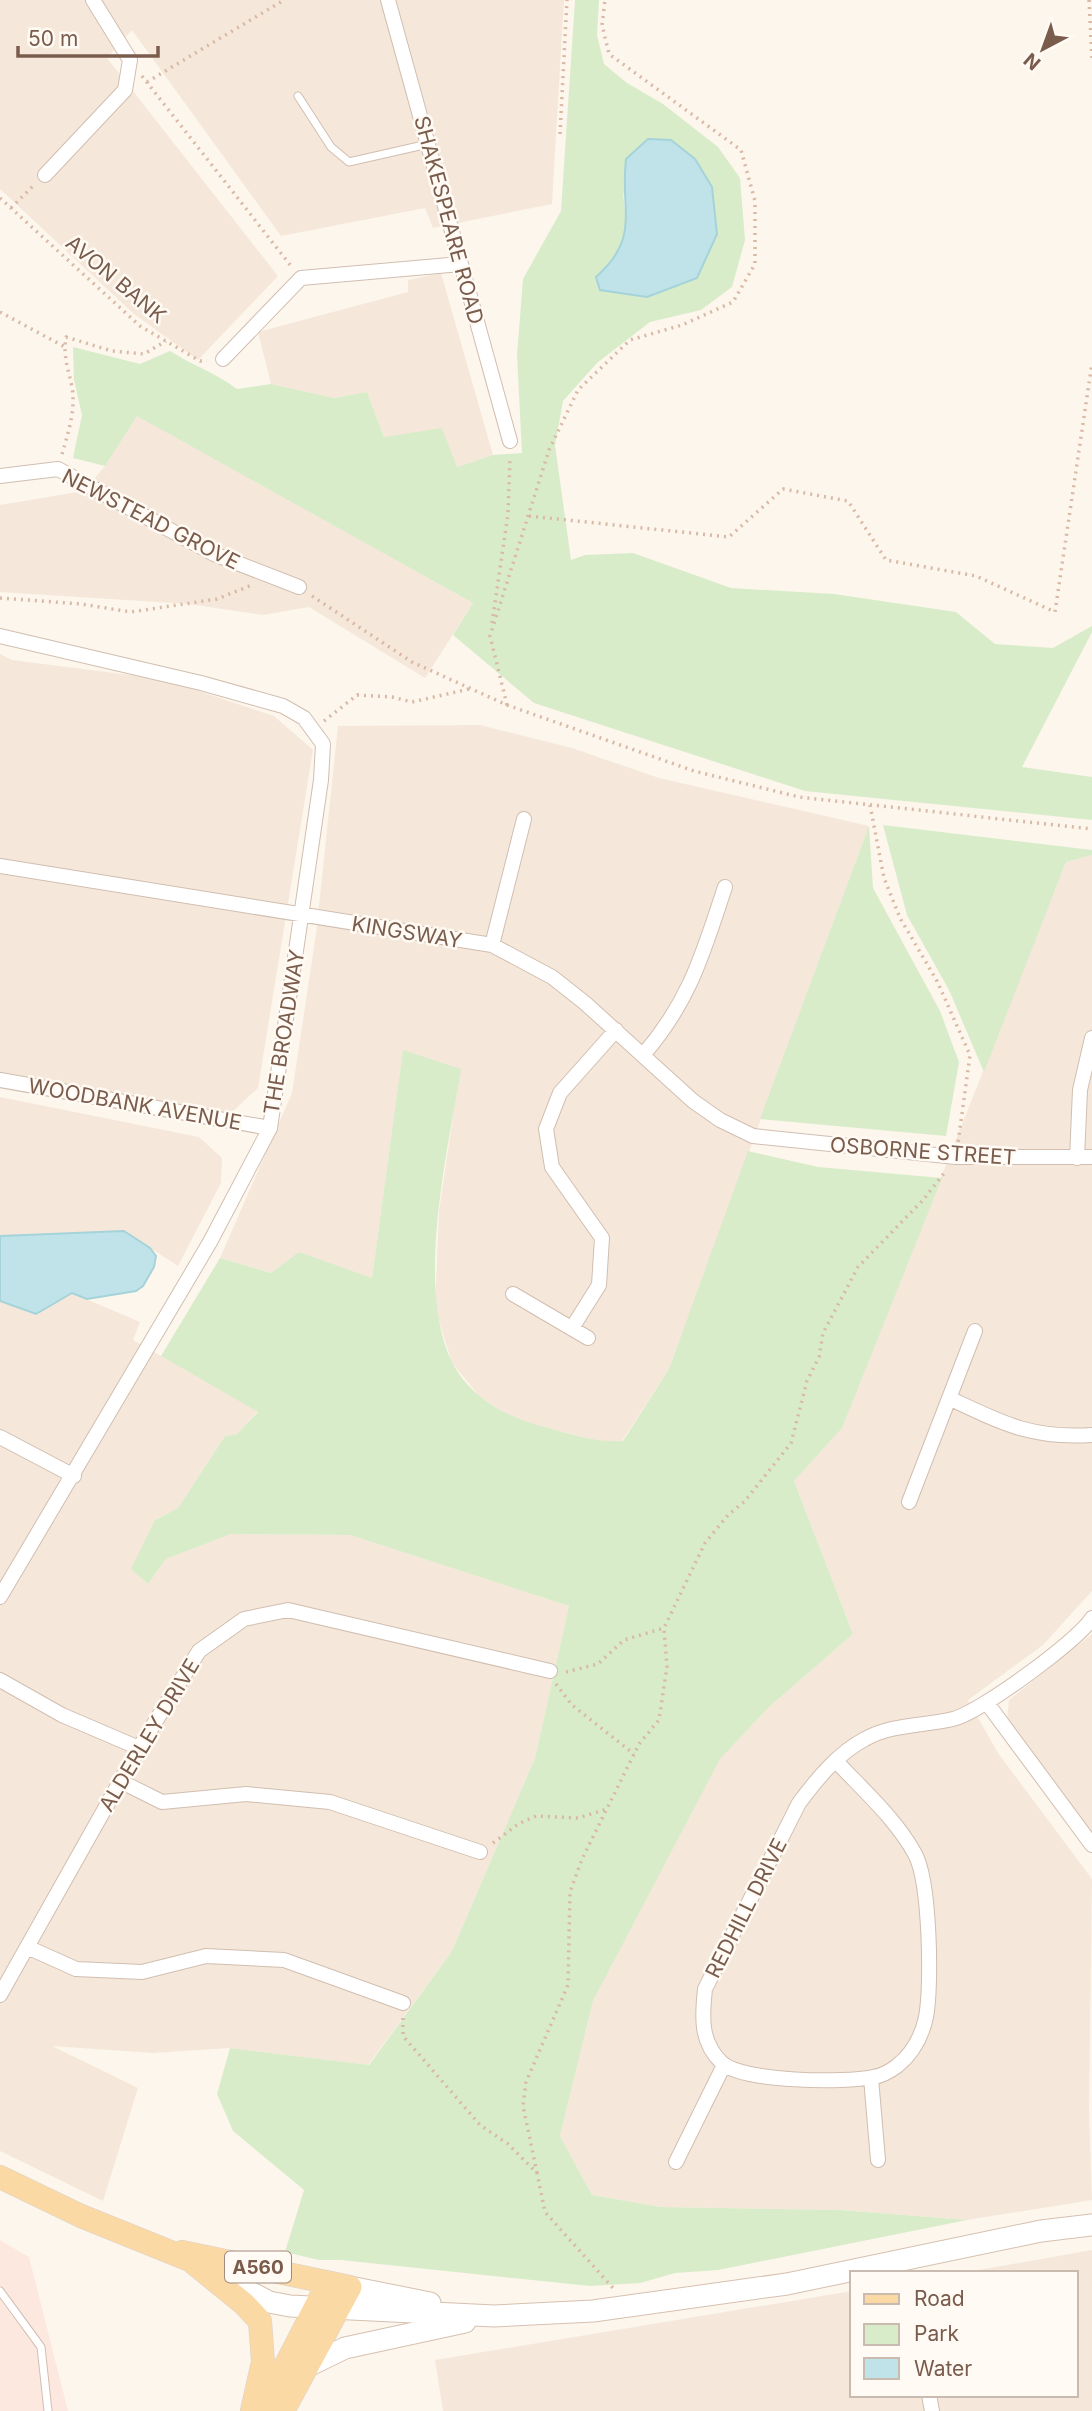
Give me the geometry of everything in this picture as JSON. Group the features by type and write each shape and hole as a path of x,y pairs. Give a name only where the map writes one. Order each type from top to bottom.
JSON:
{"main road":[{"name":"A560","path":"0,2177 81,2216 190,2260 244,2304 260,2321 263,2362 252,2411"},
{"path":"872,2271 898,2267 1041,2231 1092,2225"},
{"name":"A560","path":"165,2249 339,2285"},
{"path":"190,2260 269,2302 316,2308 494,2316 626,2307 850,2274"},
{"path":"339,2285 494,2316"},
{"path":"262,2411 316,2308 339,2285"},
{"path":"283,2411 340,2309 339,2285"},
{"path":"310,2365 345,2348 494,2316"}],"street":[{"path":"45,175 124,90 130,60 93,0"},
{"path":"388,0 401,0"},
{"name":"SHAKESPEARE ROAD","path":"388,0 510,441"},
{"path":"223,359 301,278 461,264"},
{"name":"NEWSTEAD GROVE","path":"0,476 58,469 214,554 299,587"},
{"path":"0,636 201,683 271,703 304,718 314,729"},
{"name":"THE BROADWAY","path":"0,1597 210,1242 270,1128 321,780 323,744 314,729"},
{"path":"492,945 524,819"},
{"name":"KINGSWAY","path":"0,866 492,945 552,977 616,1030 693,1101 720,1120 753,1136"},
{"path":"643,1055 675,1016 690,988 725,887"},
{"path":"572,1328 598,1285 602,1238 552,1167 546,1129 560,1093 616,1030"},
{"path":"1085,1157 1080,1090 1092,1038"},
{"name":"WOODBANK AVENUE","path":"0,1080 270,1128"},
{"name":"OSBORNE STREET","path":"753,1136 956,1157 1085,1157"},
{"path":"513,1294 588,1338"},
{"path":"909,1503 975,1331"},
{"path":"949,1398 1017,1430 1073,1436 1092,1435"},
{"path":"0,1437 74,1476"},
{"name":"ALDERLEY DRIVE","path":"0,1995 139,1748 199,1651 244,1619 288,1610 550,1671"},
{"name":"REDHILL DRIVE","path":"724,2065 711,2050 705,2035 702,2018 705,1989 799,1803 836,1761 862,1740 887,1728 956,1718 987,1703 1092,1618"},
{"path":"0,1681 62,1715 139,1748"},
{"path":"987,1703 1092,1845"},
{"path":"676,2162 724,2065 754,2076 871,2078 884,2074 899,2064 917,2045 926,2016 927,1908 924,1877 915,1854 882,1809 836,1761"},
{"path":"120,1781 162,1802 246,1794 330,1802 480,1852"},
{"path":"27,1947 76,1969 142,1972 206,1956 284,1960 403,2003"},
{"path":"871,2078 878,2160"}],"lane":[{"path":"298,96 331,147 349,162 428,144"},
{"path":"0,2291 41,2347 48,2411"}],"path":[{"path":"147,82 284,0"},
{"path":"560,134 568,0"},
{"path":"490,636 549,450 578,390 630,340 682,325 733,302 755,264 755,201 741,150 609,54 603,24 605,0"},
{"path":"1089,0 1092,58"},
{"path":"130,60 301,278"},
{"path":"11,208 45,175"},
{"name":"AVON BANK","path":"0,198 140,326 200,361 223,359"},
{"path":"0,313 65,347"},
{"path":"58,469 72,416 72,388 64,362 66,337 112,351 144,354 166,341"},
{"path":"528,516 729,537 783,489 848,501 886,560 976,576 1055,611 1092,363"},
{"path":"507,705 490,636 508,514 510,441"},
{"path":"0,598 81,604 131,612 217,599 271,578"},
{"path":"299,587 412,662 507,705 694,771 799,797 1092,830"},
{"path":"314,729 357,695 392,697 412,702 471,689"},
{"path":"626,2307 607,2279 545,2212 523,2106 526,2082 568,1985 570,1892 582,1858 634,1754 659,1720 667,1667 664,1628 705,1543 728,1515 745,1501 792,1443 807,1381 819,1357 823,1333 858,1266 923,1200 956,1157 970,1055 937,981 900,918 884,878 870,805"},
{"path":"634,1754 572,1705 556,1685 557,1671 569,1672 598,1664 624,1640 664,1628"},
{"path":"480,1852 518,1824 536,1816 578,1818 607,1809"},
{"path":"403,2003 404,2036 480,2125 508,2144 537,2173"}],"shaded area":[{"path":"0,0 564,0 552,204 433,228 425,208 281,236 132,30 107,58 278,276 198,360 134,314 0,189"},
{"path":"441,273 493,455 457,467 384,437 367,392 334,398 271,384 258,332 408,292 408,280"},
{"path":"137,415 473,603 425,678 309,607 263,615 189,604 0,592 0,505 84,491 105,466"},
{"path":"0,654 12,660 162,679 274,716 313,750 258,1088 231,1113 0,1073"},
{"path":"480,725 572,748 659,778 869,826 669,1369 622,1441 605,1443 514,1419 480,1397 452,1363 435,1308 439,1211 460,1069 403,1051 372,1278 299,1253 271,1273 220,1258 292,1093 316,934 338,726"},
{"path":"1092,855 1092,1591 1043,1645 968,1700 998,1753 1092,1879 1089,2111 1092,2200 967,2220 841,2210 661,2207 592,2195 560,2136 593,2001 720,1758 769,1707 853,1634 794,1481 842,1427 1066,862"},
{"path":"0,1097 199,1137 222,1158 221,1183 178,1266 124,1231 0,1236"},
{"path":"72,1293 140,1322 133,1340 258,1411 237,1434 225,1436 178,1508 155,1520 148,1584 166,1559 231,1534 350,1535 569,1606 535,1758 452,1951 368,2065 230,2048 153,2053 52,2046 138,2088 103,2201 0,2151 0,1301 36,1314"},
{"path":"1092,1634 1092,1838 1007,1719 1009,1700"},
{"path":"0,2240 29,2257 68,2411 0,2411"},
{"path":"1092,2250 1092,2411 443,2411 435,2360 850,2291 850,2397 1078,2397 1078,2271 973,2271"}],"green space":[{"path":"575,0 599,0 597,35 604,64 627,83 663,104 718,147 740,178 745,240 732,287 701,310 650,322 597,363 563,401 555,445 571,560 585,555 633,553 731,588 834,594 956,612 995,644 1053,648 1092,626 1092,632 1022,767 1092,777 1092,820 805,791 534,703 453,635 473,603 137,416 105,466 73,458 82,415 74,380 73,347 140,364 170,351 237,389 271,384 334,398 367,392 384,437 442,428 457,467 493,455 522,453 517,355 523,279 561,211","holes":["623,191 647,297 596,277 615,257 624,239"]},
{"path":"883,825 1092,850 1092,855 1066,862 984,1072 949,990 907,915"},
{"path":"869,826 873,888 940,1011 959,1062 946,1136 760,1119"},
{"path":"403,1050 461,1069 443,1178 435,1258 436,1296 441,1331 452,1362 469,1386 491,1405 531,1423 584,1437 623,1441 669,1369 748,1151 818,1167 942,1178 842,1428 794,1481 853,1634 769,1707 720,1759 593,2001 560,2136 592,2195 661,2207 841,2210 967,2220 718,2270 675,2273 640,2283 590,2286 341,2260 319,2260 285,2252 304,2190 233,2131 217,2094 230,2048 369,2065 452,1951 535,1758 569,1606 350,1535 231,1534 166,1559 148,1584 131,1569 155,1520 178,1508 225,1436 237,1434 258,1412 161,1356 220,1258 271,1273 299,1252 372,1278"}],"water":[{"path":"648,139 671,140 695,159 712,187 717,234 697,278 647,297 600,290 596,277 610,263 624,236 626,159"},
{"path":"124,1231 150,1248 156,1256 154,1267 143,1286 136,1291 87,1299 72,1293 36,1314 0,1301 0,1236"}]}
